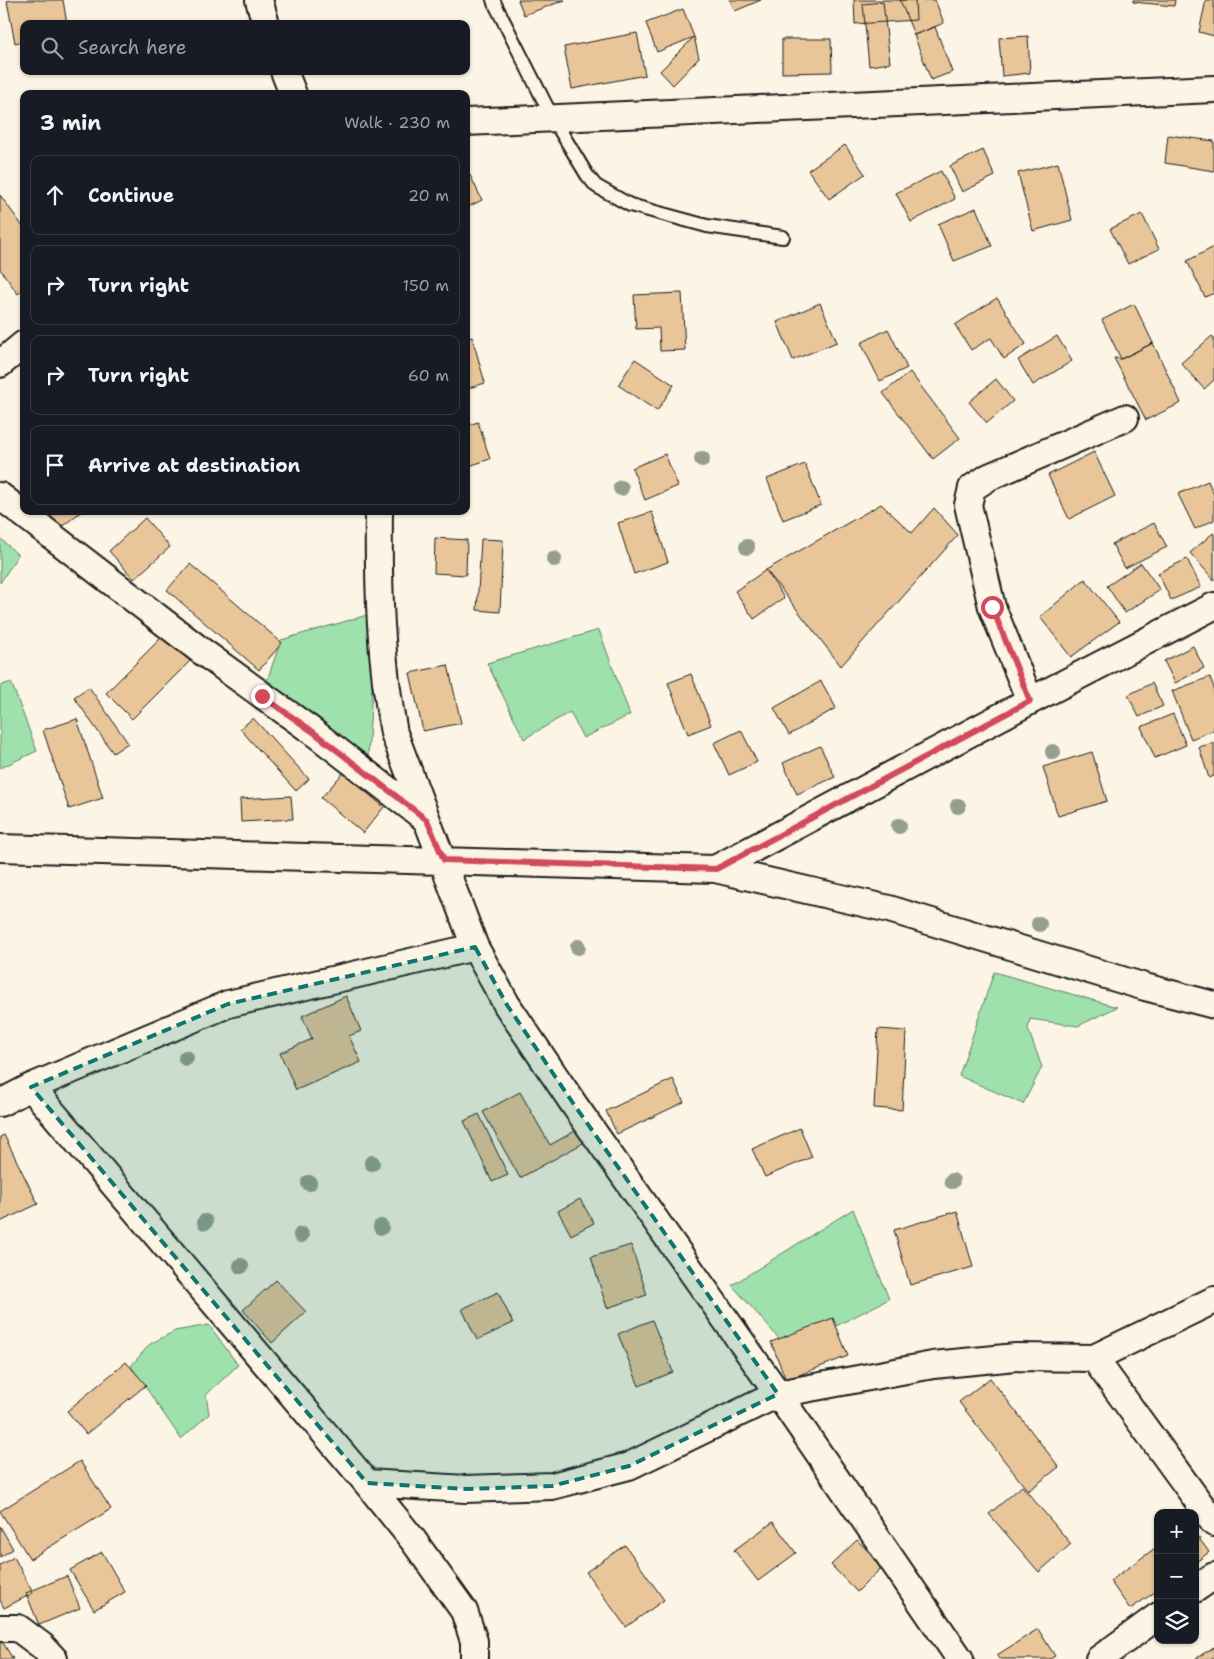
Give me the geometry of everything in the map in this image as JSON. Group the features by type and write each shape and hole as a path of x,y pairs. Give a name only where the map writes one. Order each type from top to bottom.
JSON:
{"street":[{"path":"258,0 265,20"},
{"path":"286,75 291,90"},
{"path":"470,122 1214,89"},
{"path":"0,364 20,347"},
{"path":"1030,701 992,607 968,505 972,488 989,477 1125,418"},
{"path":"0,496 20,511"},
{"path":"25,515 200,650 312,731 427,820"},
{"path":"379,515 378,569 388,702 394,733 444,860 475,947 507,1005 570,1098 778,1394 960,1659"},
{"path":"716,869 1030,701 1214,606"},
{"path":"0,848 716,869 889,909 1145,987 1214,1005"},
{"path":"0,1103 31,1087 228,1004 475,947"},
{"path":"31,1087 367,1483 413,1540 464,1611 474,1642 474,1659"},
{"path":"367,1483 466,1489 552,1486 629,1466 778,1394 933,1365 1016,1357 1094,1358 1214,1300"},
{"path":"1094,1358 1214,1522"},
{"path":"1199,1586 1214,1576"},
{"path":"1098,1659 1154,1619"},
{"path":"0,1628 18,1628 42,1646 54,1659"}],"lane":[{"path":"493,0 552,117 587,175 596,186 630,205 707,226 783,237"}],"highlighted area":[{"path":"475,947 507,1005 575,1106 778,1394 629,1466 552,1486 466,1489 367,1483 31,1087 228,1004"}],"green space":[{"path":"0,538 18,555 0,583"},
{"path":"381,611 373,670 367,774 262,695 281,640"},
{"path":"599,630 630,715 583,738 570,712 524,739 487,663"},
{"path":"11,682 37,751 0,768 0,686"},
{"path":"994,972 1117,1007 1078,1026 1030,1019 1028,1029 1042,1067 1023,1104 959,1076"},
{"path":"853,1209 889,1299 789,1350 732,1285"},
{"path":"209,1325 238,1365 206,1395 209,1414 181,1439 131,1366 150,1344 175,1331"}],"building":[{"path":"63,0 66,20 20,20 20,42 15,43 7,1"},
{"path":"518,0 565,0 524,15"},
{"path":"730,0 761,0 735,11"},
{"path":"854,0 915,0 916,20 855,24"},
{"path":"900,0 935,0 944,23 914,35"},
{"path":"1133,0 1175,0 1174,6 1133,2"},
{"path":"1206,0 1214,0 1214,36 1199,32"},
{"path":"883,2 890,63 869,66 863,4"},
{"path":"683,9 694,37 657,52 646,23"},
{"path":"935,27 952,72 931,80 914,35"},
{"path":"637,33 645,75 572,89 564,47"},
{"path":"1028,36 1030,73 1002,76 999,38"},
{"path":"694,37 699,58 673,85 660,71"},
{"path":"782,39 831,39 832,72 782,73"},
{"path":"1168,135 1214,141 1214,171 1165,163"},
{"path":"845,145 865,174 829,199 808,170"},
{"path":"983,150 995,176 962,192 950,166"},
{"path":"1058,163 1072,220 1033,231 1018,173"},
{"path":"941,171 955,199 911,222 896,193"},
{"path":"470,175 482,200 470,206"},
{"path":"0,195 20,222 20,292 18,294 0,269"},
{"path":"976,208 992,246 954,261 938,224"},
{"path":"1142,214 1159,249 1128,264 1110,229"},
{"path":"1214,247 1214,293 1205,297 1187,261"},
{"path":"682,293 685,350 660,351 659,328 636,329 634,295"},
{"path":"997,298 1026,344 1004,359 991,338 971,350 955,325"},
{"path":"820,303 837,342 793,360 777,322"},
{"path":"1134,304 1153,343 1121,359 1102,320"},
{"path":"888,329 907,368 880,381 861,343"},
{"path":"1057,336 1072,361 1033,385 1018,360"},
{"path":"1212,336 1214,338 1214,380 1204,389 1181,363"},
{"path":"472,337 485,383 470,388 470,338"},
{"path":"1153,343 1181,403 1146,420 1114,358 1121,359"},
{"path":"635,359 674,385 657,411 618,385"},
{"path":"910,372 960,438 933,459 883,393"},
{"path":"996,379 1013,401 987,423 969,402"},
{"path":"478,422 490,459 470,466 470,425"},
{"path":"1094,452 1115,496 1069,519 1048,475"},
{"path":"665,454 678,486 645,500 632,468"},
{"path":"805,464 821,505 783,520 767,479"},
{"path":"1208,481 1214,495 1214,520 1195,529 1178,494"},
{"path":"881,504 912,533 934,508 958,535 841,666 766,570"},
{"path":"652,512 668,562 634,574 618,523"},
{"path":"50,515 77,515 60,528"},
{"path":"145,518 170,547 134,579 109,551"},
{"path":"1154,523 1167,547 1125,568 1112,544"},
{"path":"1214,534 1214,580 1190,553"},
{"path":"435,538 467,540 466,575 434,573"},
{"path":"481,539 503,540 500,612 477,610"},
{"path":"1187,559 1201,587 1171,600 1158,573"},
{"path":"1141,563 1160,590 1125,613 1107,586"},
{"path":"190,564 282,643 259,670 167,590"},
{"path":"766,570 784,598 754,619 735,591"},
{"path":"1085,579 1119,622 1071,657 1040,617"},
{"path":"166,633 191,660 132,719 106,693"},
{"path":"1193,646 1204,668 1175,683 1164,661"},
{"path":"448,665 461,723 423,731 410,673"},
{"path":"691,674 711,725 688,734 668,683"},
{"path":"1210,677 1214,688 1214,730 1191,739 1172,691"},
{"path":"821,681 836,708 789,735 774,708"},
{"path":"1152,683 1163,706 1139,717 1128,695"},
{"path":"89,687 128,743 113,753 74,697"},
{"path":"1173,714 1186,745 1155,758 1141,727"},
{"path":"253,718 309,779 296,791 240,729"},
{"path":"77,719 103,798 69,809 43,730"},
{"path":"741,730 757,762 729,775 714,743"},
{"path":"1214,743 1214,776 1209,778 1199,747"},
{"path":"820,746 835,777 797,794 783,763"},
{"path":"1092,752 1107,801 1058,816 1043,767"},
{"path":"343,773 384,807 363,833 321,798"},
{"path":"291,796 293,819 241,822 240,799"},
{"path":"346,996 361,1031 349,1036 361,1062 296,1090 280,1053 312,1039 302,1016"},
{"path":"878,1029 906,1031 902,1110 874,1108"},
{"path":"673,1079 684,1102 617,1134 606,1111"},
{"path":"520,1092 550,1145 577,1130 585,1142 520,1178 483,1112"},
{"path":"479,1114 508,1175 492,1182 464,1121"},
{"path":"800,1128 812,1157 765,1177 752,1149"},
{"path":"4,1135 38,1204 0,1222 0,1137"},
{"path":"580,1199 594,1223 571,1235 558,1211"},
{"path":"957,1211 973,1267 910,1285 894,1230"},
{"path":"631,1245 647,1295 607,1308 591,1257"},
{"path":"276,1280 306,1312 272,1343 243,1310"},
{"path":"498,1292 513,1323 477,1340 462,1309"},
{"path":"833,1318 848,1356 786,1380 771,1342"},
{"path":"652,1320 673,1372 639,1386 618,1334"},
{"path":"126,1362 146,1385 86,1434 67,1411"},
{"path":"990,1378 1059,1467 1028,1491 959,1402"},
{"path":"80,1461 111,1509 30,1559 0,1511"},
{"path":"1022,1486 1071,1544 1039,1572 989,1514"},
{"path":"773,1522 796,1553 758,1581 734,1550"},
{"path":"0,1526 13,1549 0,1557"},
{"path":"1199,1538 1209,1552 1199,1560"},
{"path":"857,1540 883,1566 857,1592 831,1565"},
{"path":"625,1545 664,1600 626,1627 586,1572"},
{"path":"1154,1549 1154,1593 1130,1609 1110,1581"},
{"path":"102,1552 125,1592 94,1610 70,1570"},
{"path":"14,1557 33,1593 4,1608 0,1600 0,1565"},
{"path":"67,1576 80,1608 39,1625 26,1593"},
{"path":"1038,1629 1055,1656 1050,1659 1000,1659 997,1655"},
{"path":"0,1638 13,1659 0,1659"},
{"path":"1214,1647 1214,1659 1195,1659"}],"route":[{"path":"262,696 312,731 427,820 444,860 716,869 1030,701 992,607"}]}
